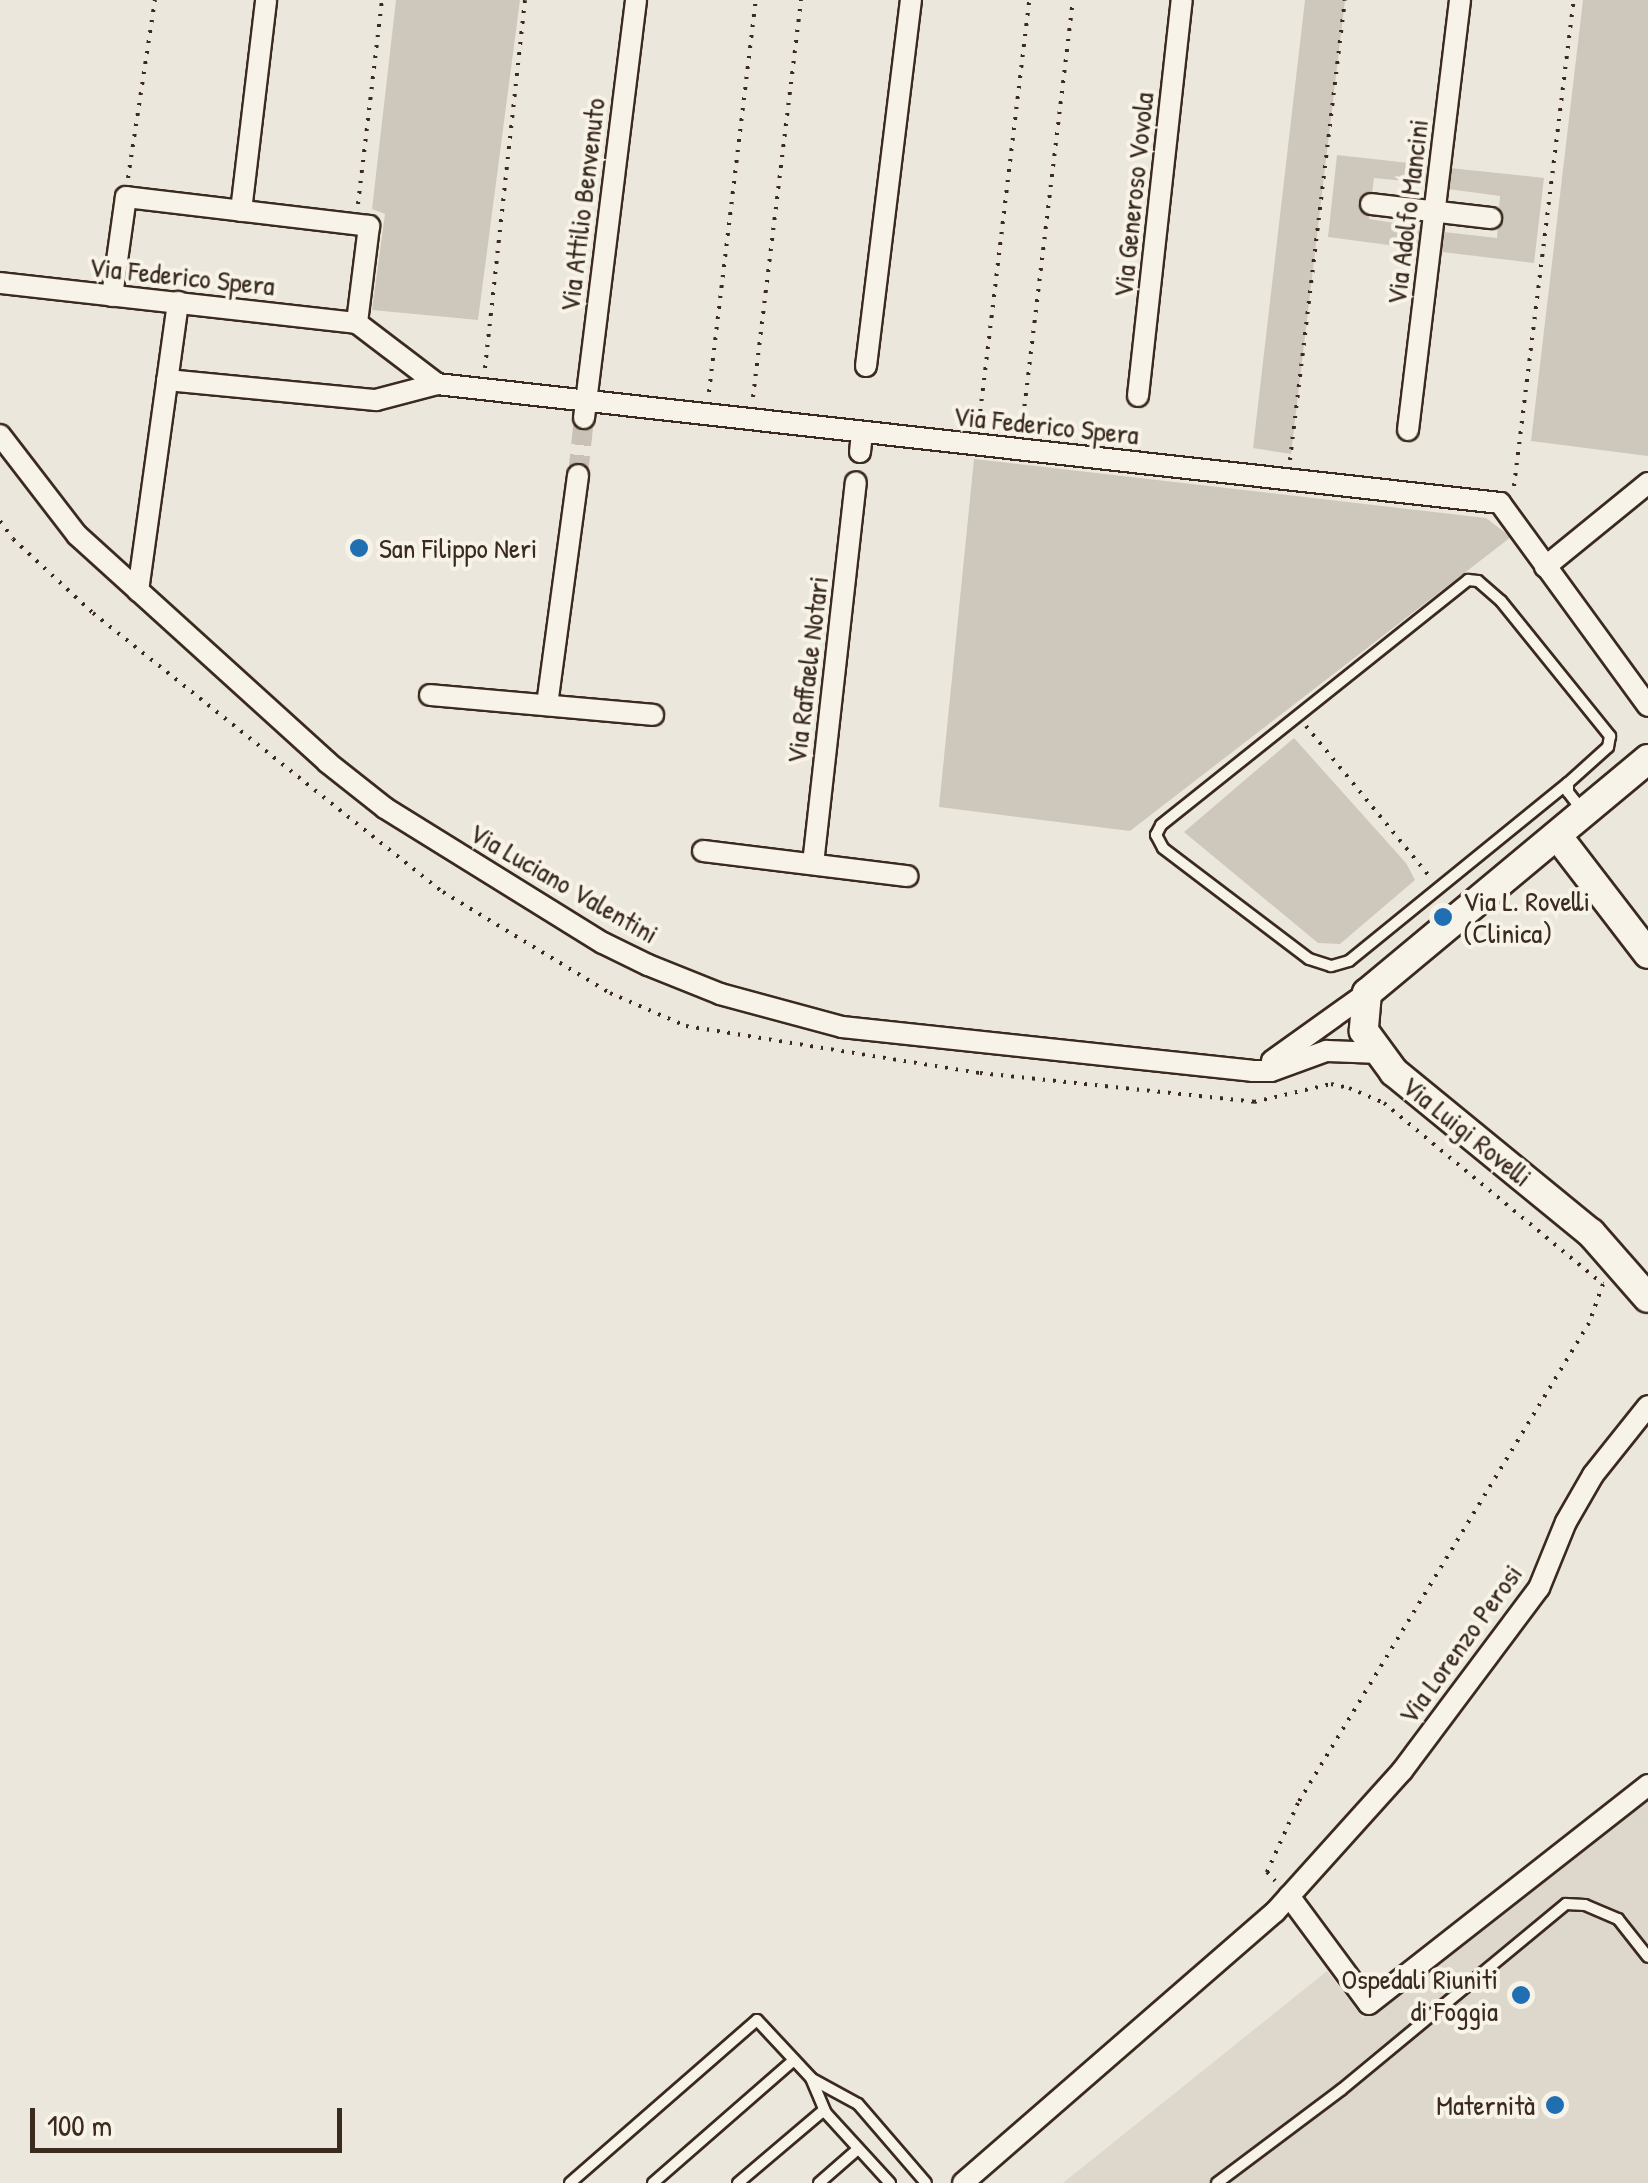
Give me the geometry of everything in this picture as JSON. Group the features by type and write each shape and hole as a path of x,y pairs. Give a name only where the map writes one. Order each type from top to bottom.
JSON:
{"street":[{"path":"241,211 266,0"},
{"name":"Via Attilio Benvenuto","path":"585,410 636,0"},
{"path":"866,366 910,0"},
{"name":"Via Generoso Vovola","path":"1138,396 1182,0"},
{"name":"Via Adolfo Mancini","path":"1408,430 1460,0"},
{"path":"112,296 126,196 369,226 357,324"},
{"path":"1372,204 1492,218"},
{"name":"Via Federico Spera","path":"0,283 357,324 437,384 585,410 706,414 861,442 976,444 1500,503 1509,516"},
{"path":"138,592 178,302"},
{"path":"167,380 376,400 437,384"},
{"name":"Via Luciano Valentini","path":"0,435 77,535 326,762 385,808 603,943 648,964 720,994 842,1026 1252,1071 1272,1071 1326,1052 1380,1052"},
{"path":"547,706 578,474"},
{"name":"Via Raffaele Notari","path":"812,864 856,482"},
{"path":"1545,567 1648,483"},
{"path":"1509,516 1648,706"},
{"path":"430,696 653,715"},
{"path":"1252,1071 1280,1057 1368,994 1450,921 1559,838 1648,759"},
{"path":"1559,838 1648,954"},
{"path":"703,851 907,876"},
{"name":"Via Luigi Rovelli","path":"1368,994 1364,1031 1394,1072 1591,1233 1648,1298"},
{"name":"Via Lorenzo Perosi","path":"962,2183 1289,1896 1402,1771 1539,1588 1566,1522 1593,1475 1648,1406"},
{"path":"1289,1896 1370,2004 1648,1785"}],"lane":[{"path":"1468,580 1478,581 1501,600 1610,736 1608,747 1568,783 1349,960 1331,966 1309,959 1164,848 1156,835 1161,824 1468,580"},
{"path":"1568,783 1568,792 1586,814"},
{"path":"1218,2183 1341,2090 1566,1904 1586,1905 1618,1920 1648,1958"},
{"path":"570,2183 757,2020 811,2078 858,2104 926,2183"},
{"path":"653,2183 794,2060"},
{"path":"811,2078 824,2110 890,2183"},
{"path":"738,2183 824,2110"},
{"path":"819,2183 858,2149"}],"path":[{"path":"126,196 155,0"},
{"path":"369,226 358,204 382,0"},
{"path":"483,390 525,0"},
{"path":"706,414 756,0"},
{"path":"751,420 801,0"},
{"path":"976,444 1028,0"},
{"path":"1020,449 1073,0"},
{"path":"1288,479 1345,0"},
{"path":"1509,516 1574,0"},
{"path":"0,521 12,539 93,613 443,892 610,993 686,1026 980,1073 1254,1102 1331,1084 1349,1088 1384,1103 1603,1284 1589,1323 1298,1802 1267,1872 1289,1896"},
{"path":"1299,718 1440,888"}],"shaded area":[{"path":"396,0 520,0 478,320 372,310 385,214 372,209"},
{"path":"1305,0 1345,0 1291,454 1253,448"},
{"path":"1583,0 1648,0 1648,456 1531,441"},
{"path":"1337,155 1427,165 1426,183 1374,178 1369,219 1421,227 1419,249 1328,237"},
{"path":"1450,168 1544,178 1534,263 1442,252 1444,232 1497,238 1500,196 1448,189"},
{"path":"974,459 1486,518 1511,537 1130,831 939,807"},
{"path":"1294,738 1406,863 1415,880 1340,944 1318,943 1184,832"},
{"name":"Ospedali Riuniti di Foggia","path":"1648,1800 1648,2183 1063,2183 1327,1971 1363,2018"}],"tunnel":[{"path":"578,475 584,418"}],"place":[{"name":"San Filippo Neri","path":"359,548"},
{"name":"Via L. Rovelli (Clinica)","path":"1443,917"},
{"name":"Ospedali Riuniti di Foggia","path":"1521,1995"},
{"name":"Maternità","path":"1555,2105"}]}
